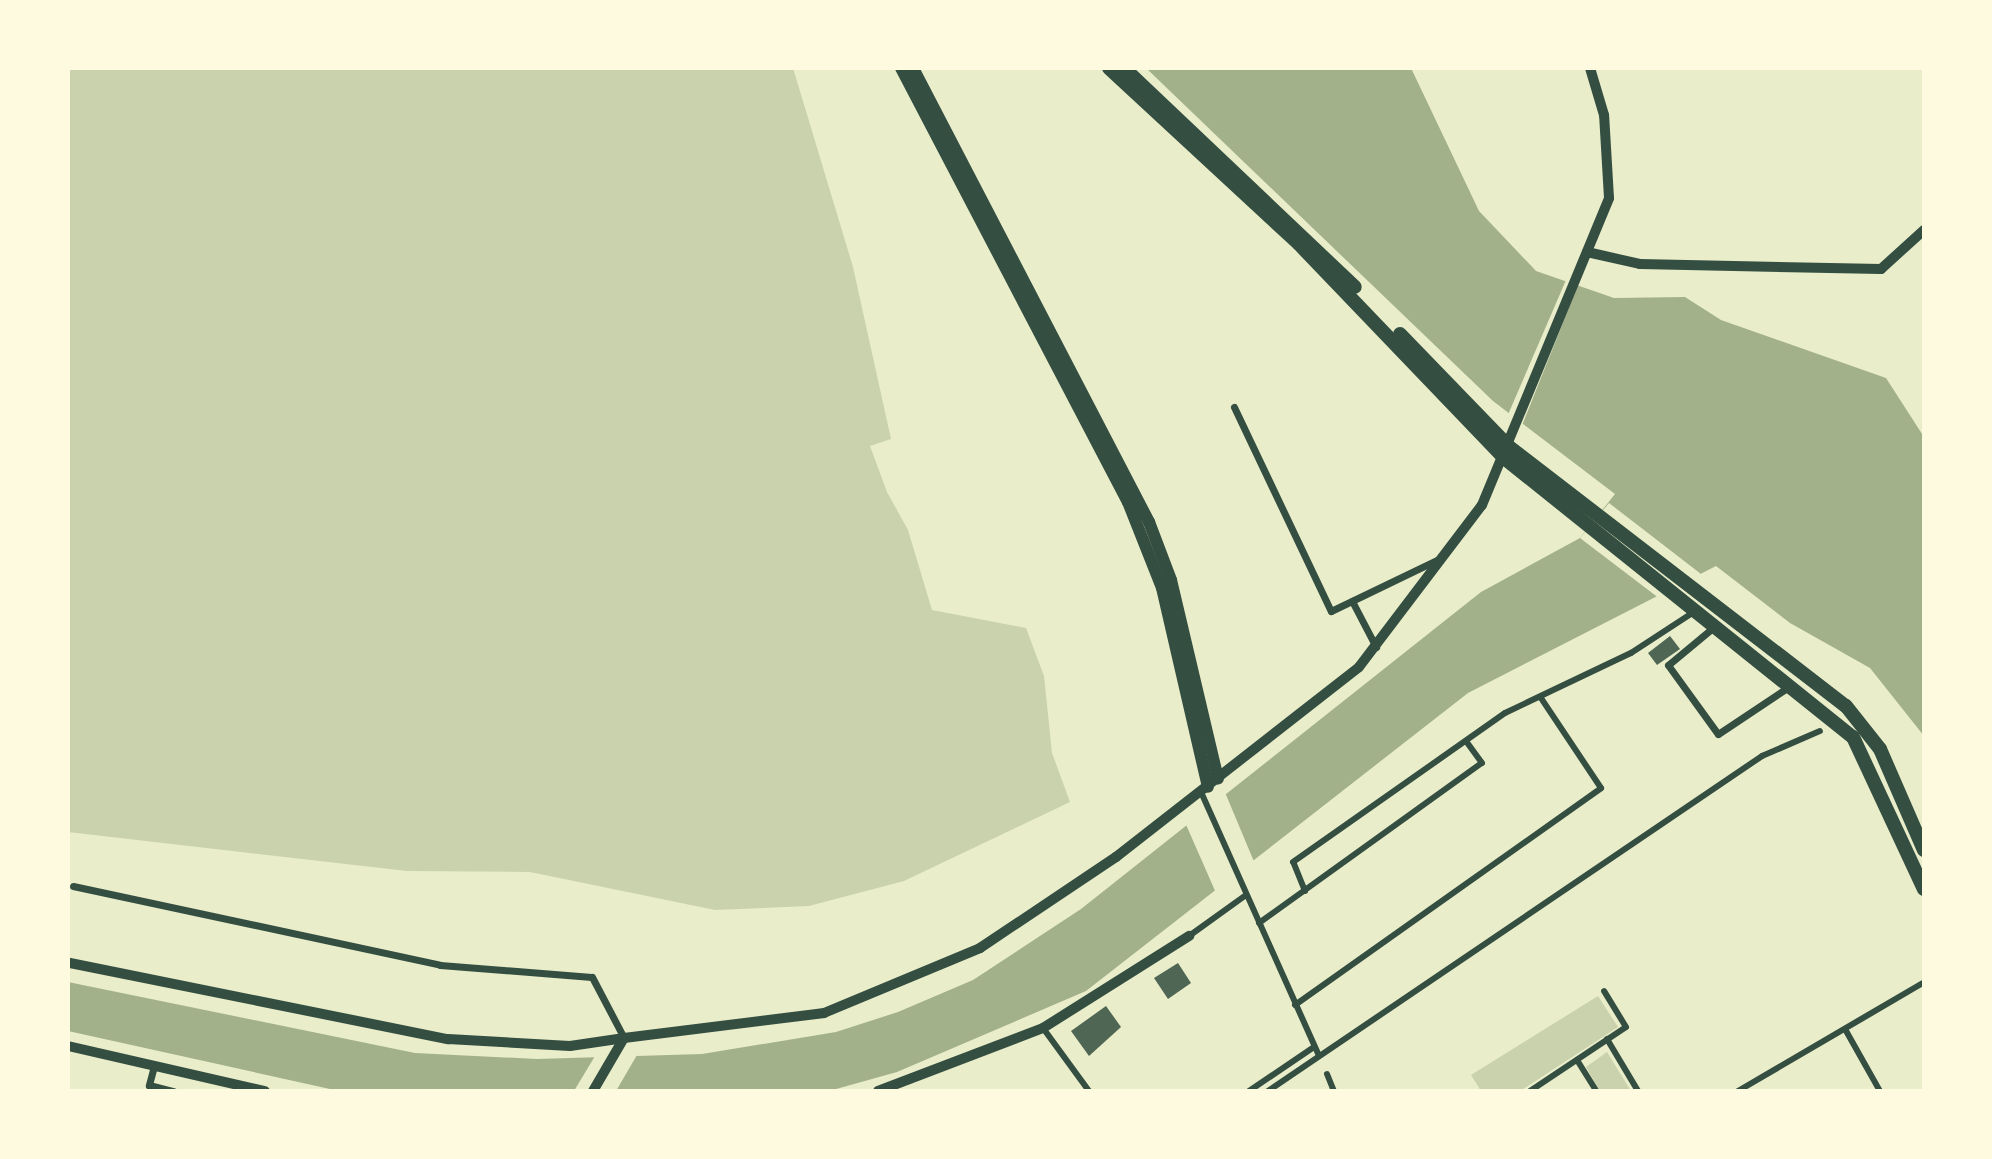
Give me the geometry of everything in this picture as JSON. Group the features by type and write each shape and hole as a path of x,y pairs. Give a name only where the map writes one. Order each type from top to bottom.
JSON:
{"main road":[{"path":"901,68 1133,515 1162,588 1209,788"},
{"path":"913,68 1149,522 1171,580 1209,788"},
{"path":"1108,68 1299,244 1505,452 1590,526 1853,737 1924,888"},
{"path":"1124,68 1307,236 1505,452 1600,514 1864,725 1924,850"}],"street":[{"path":"70,963 448,1039 570,1046 824,1013 903,984 980,948 1054,902 1209,788 1376,648 1450,554 1505,452 1609,198 1604,115 1590,68"},
{"path":"1587,252 1640,264 1881,269 1924,230"},
{"path":"1234,407 1331,611 1450,554"},
{"path":"1352,601 1376,648"},
{"path":"1305,891 1293,862 1505,713 1541,698 1696,611"},
{"path":"1715,626 1668,664 1718,734 1791,685"},
{"path":"1295,1005 1601,788 1541,698"},
{"path":"1268,1091 1762,757 1820,731"},
{"path":"1259,923 1482,763 1466,741"},
{"path":"1209,788 1246,895 1319,1056"},
{"path":"73,886 440,965 592,977 624,1038"},
{"path":"878,1091 1043,1028 1189,936 1246,895"},
{"path":"1738,1091 1923,984"},
{"path":"1530,1091 1626,1027 1604,991"},
{"path":"1043,1028 1089,1091"},
{"path":"1845,1028 1880,1091"},
{"path":"593,1091 624,1038"},
{"path":"1607,1039 1638,1091"},
{"path":"68,1046 265,1091"},
{"path":"1249,1091 1314,1047"},
{"path":"1577,1060 1596,1091"},
{"path":"154,1066 148,1088 173,1091"},
{"path":"1327,1074 1334,1091"}],"shaded area":[{"path":"68,68 793,68 853,267 891,439 870,446 887,492 908,530 932,610 1026,628 1044,676 1052,753 1070,802 904,881 809,906 715,910 530,872 407,871 68,832"},
{"path":"1146,68 1411,68 1479,211 1536,271 1614,298 1685,297 1721,320 1886,378 1924,437 1924,736 1870,668 1790,623 1716,566 1468,693 1086,991 897,1072 829,1091 339,1091 68,1031 68,982 415,1053 537,1059 702,1054 836,1032 898,1012 973,980 1081,909 1481,592 1580,538 1615,494 1493,401"},
{"path":"1598,996 1618,1027 1520,1091 1481,1091 1471,1075"},
{"path":"1607,1052 1631,1091 1600,1091 1586,1067"}],"pier":[{"path":"1566,280 1578,285 1521,428 1507,417"},
{"path":"1609,503 1701,574 1694,583 1664,602 1580,538"},
{"path":"1224,790 1255,864 1216,893 1184,820"},
{"path":"637,1055 616,1091 574,1091 595,1056"}],"building":[{"path":"1670,636 1680,649 1657,665 1648,653"},
{"path":"1178,963 1191,983 1168,999 1154,978"},
{"path":"1106,1006 1121,1027 1089,1056 1071,1031"}]}
